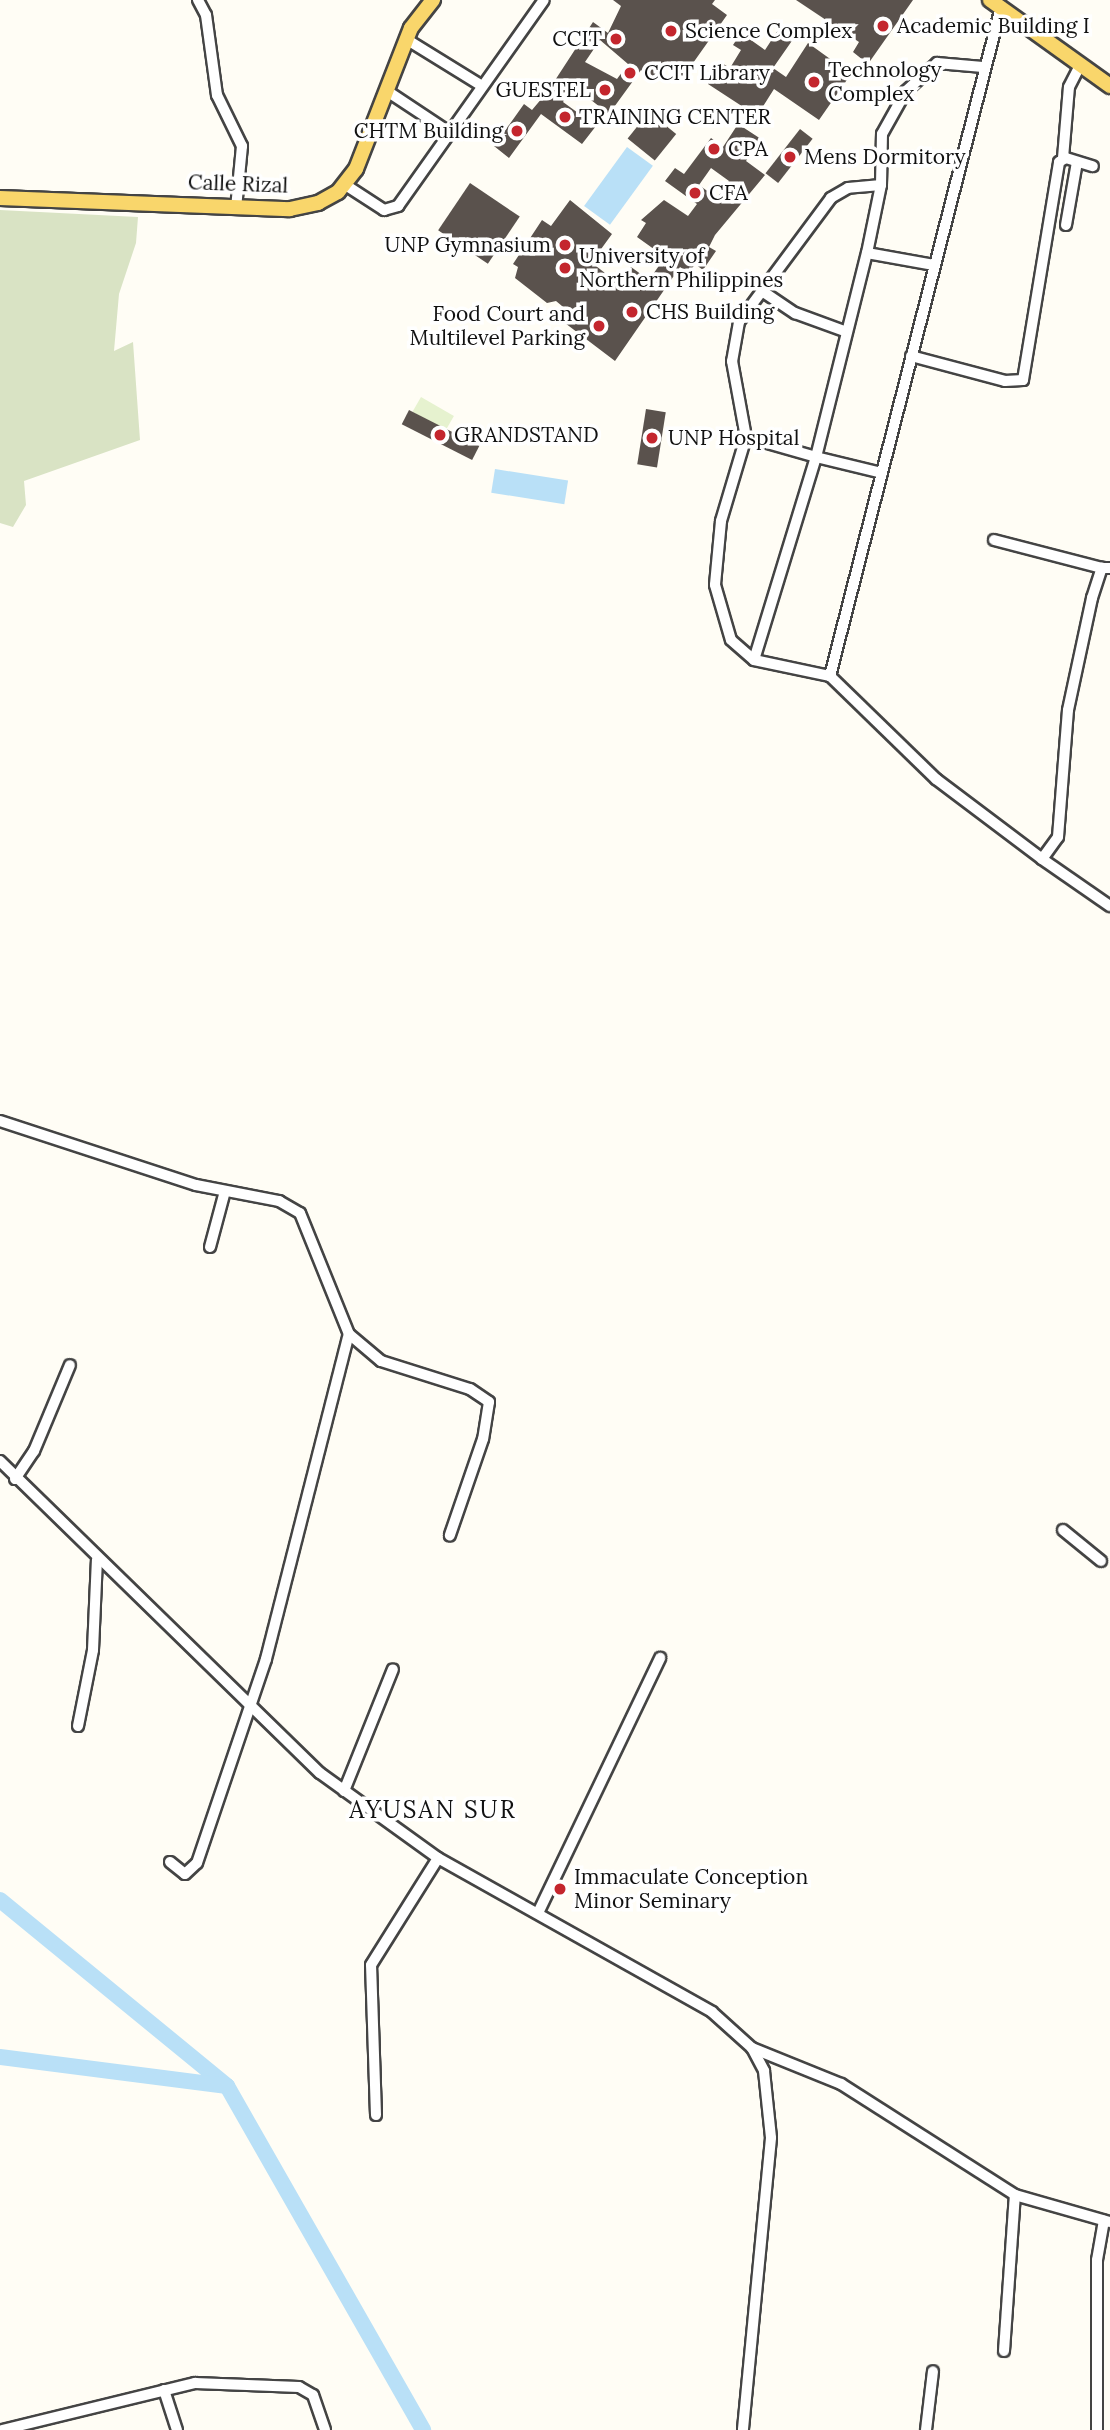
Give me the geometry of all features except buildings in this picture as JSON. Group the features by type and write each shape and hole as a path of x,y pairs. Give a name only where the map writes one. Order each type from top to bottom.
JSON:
{"main road":[{"name":"Calle Rizal","path":"0,198 236,208 300,207 318,203 344,184 377,124 406,39 433,0"},
{"path":"995,4 1110,86"}],"street":[{"path":"198,0 206,15 217,94 242,146 236,208"},
{"path":"344,184 392,211 544,0"},
{"path":"830,676 983,67 995,4"},
{"path":"406,39 482,86"},
{"path":"754,660 816,457 867,253 881,186 879,145 906,91 937,63 983,67"},
{"path":"911,356 1005,381 1023,380 1063,158 1065,109 1080,65"},
{"path":"387,91 449,132"},
{"path":"1063,158 1093,166"},
{"path":"1066,225 1077,162"},
{"path":"881,186 848,188 831,198 739,322 732,349 746,437 721,521 715,585 731,640 754,660 830,676 936,779 1042,859 1110,905"},
{"path":"867,253 933,265"},
{"path":"762,291 794,313 847,332"},
{"path":"746,437 882,473"},
{"path":"994,540 1106,568 1068,710 1058,837 1042,859"},
{"path":"0,1121 225,1191 279,1200 300,1213 349,1334 382,1360 470,1389 489,1402 483,1439 450,1535"},
{"path":"210,1247 225,1191"},
{"path":"170,1862 185,1874 197,1863 250,1707 349,1334"},
{"path":"15,1479 34,1451 71,1365"},
{"path":"0,1461 97,1560 250,1707 344,1791 438,1858 700,2005 752,2048 841,2084 1015,2195 1107,2221 1097,2260 1097,2430"},
{"path":"1063,1530 1101,1561"},
{"path":"78,1726 93,1650 97,1560"},
{"path":"538,1913 660,1658"},
{"path":"344,1791 393,1669"},
{"path":"376,2115 371,1965 438,1858"},
{"path":"743,2430 771,2138 764,2071 752,2048"},
{"path":"1004,2351 1015,2195"},
{"path":"926,2430 933,2371"},
{"path":"2,2430 195,2383 299,2387 313,2395 325,2430"},
{"path":"164,2390 177,2430"}],"green space":[{"path":"0,210 138,217 136,243 119,294 114,351 133,342 140,440 24,481 26,505 13,527 0,523"},
{"path":"421,397 454,416 445,431 412,412"}],"water":[{"path":"627,147 653,166 610,225 584,206"},
{"path":"495,469 568,481 564,504 491,493"}],"waterway":[{"path":"0,1900 227,2086 423,2430"},
{"path":"0,2057 227,2086"}],"place":[{"name":"Academic Building I","path":"883,26"},
{"name":"Science Complex","path":"671,31"},
{"name":"CCIT","path":"616,39"},
{"name":"CCIT Library","path":"630,73"},
{"name":"Technology Complex","path":"814,82"},
{"name":"GUESTEL","path":"605,90"},
{"name":"TRAINING CENTER","path":"565,117"},
{"name":"CHTM Building","path":"517,131"},
{"name":"CPA","path":"714,149"},
{"name":"Mens Dormitory","path":"790,157"},
{"name":"CFA","path":"695,193"},
{"name":"UNP Gymnasium","path":"565,245"},
{"name":"University of Northern Philippines","path":"565,268"},
{"name":"CHS Building","path":"632,312"},
{"name":"Food Court and Multilevel Parking","path":"599,326"},
{"name":"GRANDSTAND","path":"440,435"},
{"name":"UNP Hospital","path":"652,438"},
{"name":"Immaculate Conception Minor Seminary","path":"560,1889"}],"district":[{"name":"AYUSAN SUR","path":"433,1810"}]}
